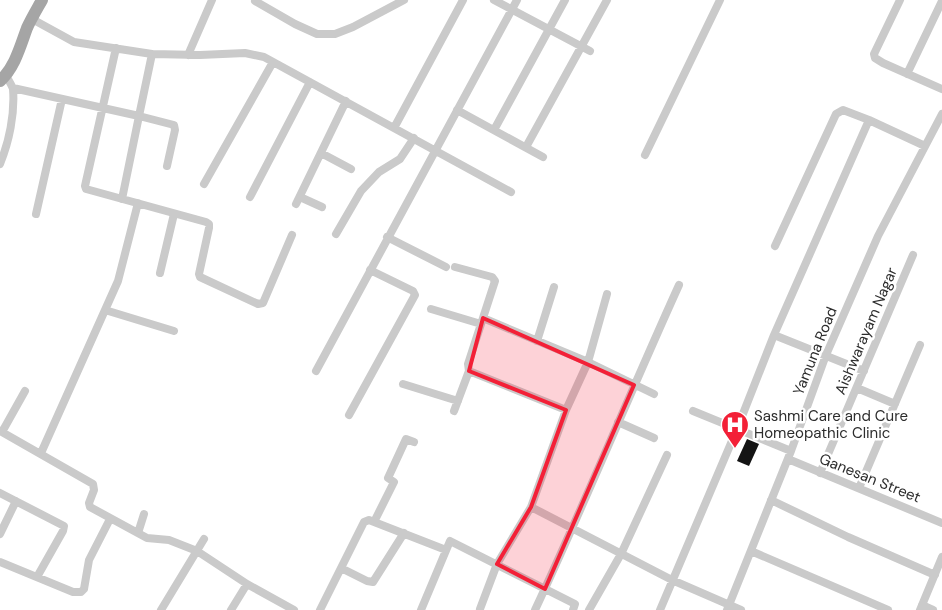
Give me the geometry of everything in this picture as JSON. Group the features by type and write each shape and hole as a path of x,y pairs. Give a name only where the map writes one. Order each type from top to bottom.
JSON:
{"main road":[{"path":"3,78 17,57 32,18 42,0"}],"street":[{"path":"188,55 212,0"},
{"path":"256,0 295,24 317,34 334,34 353,27 404,0"},
{"path":"394,128 463,0"},
{"path":"494,0 590,51"},
{"path":"316,371 517,0"},
{"path":"494,130 565,0"},
{"path":"526,147 607,0"},
{"path":"645,155 720,0"},
{"path":"900,0 874,54 877,61 942,89"},
{"path":"907,74 942,1"},
{"path":"32,18 74,42 152,54 244,53 264,57 511,192"},
{"path":"116,48 85,186 89,191 209,224 200,277 258,304 263,303 292,235"},
{"path":"122,199 152,54"},
{"path":"204,184 274,62"},
{"path":"3,78 13,88 174,125 175,130 167,166"},
{"path":"250,197 310,82"},
{"path":"0,164 7,148 10,132 13,88"},
{"path":"36,214 62,99"},
{"path":"322,208 298,200 346,101"},
{"path":"457,110 543,157"},
{"path":"775,246 836,114 844,110 926,146"},
{"name":"Yamuna Road","path":"728,607 789,455 826,355 878,236 942,114"},
{"path":"660,610 738,429 774,334 869,120"},
{"path":"336,234 361,191 379,172 400,158 414,138"},
{"path":"320,154 352,169"},
{"path":"41,453 118,281 138,203"},
{"path":"160,274 174,214"},
{"path":"388,237 446,267"},
{"name":"Aishwarayam Nagar","path":"820,473 913,256"},
{"path":"454,411 469,371 468,364 494,284 494,279 455,267"},
{"path":"349,415 415,295 413,291 370,270"},
{"path":"535,610 573,529 679,285"},
{"path":"537,341 554,287"},
{"path":"480,609 497,564 531,507 566,410 588,362 608,294"},
{"path":"431,308 482,321 537,341 588,362 654,394"},
{"path":"106,310 174,331"},
{"path":"774,334 864,371"},
{"path":"860,488 920,345"},
{"path":"469,371 566,410"},
{"path":"403,384 458,401"},
{"path":"857,388 895,404"},
{"path":"25,391 1,432 93,484 94,490 89,506 147,538 169,540 197,551 246,584 294,610"},
{"name":"Ganesan Street","path":"693,411 738,429 820,473 942,523"},
{"path":"618,422 654,438"},
{"path":"374,522 394,482 388,478 406,439 414,442"},
{"path":"421,610 450,541 545,589 574,607 589,610 620,554 667,456"},
{"path":"0,493 64,526 37,577"},
{"path":"771,500 848,537 935,575"},
{"path":"0,534 16,501"},
{"path":"531,507 672,580 728,607 741,610"},
{"path":"138,533 144,514"},
{"path":"0,562 73,592 81,592 84,589 89,560 110,519"},
{"path":"320,610 364,522 369,520 446,550"},
{"path":"341,568 373,582 404,533"},
{"path":"161,610 204,539"},
{"path":"751,551 888,610"},
{"path":"934,610 921,608 942,557"},
{"path":"231,610 246,584"}],"highlighted area":[{"path":"483,318 634,385 545,589 497,564 531,507 566,410 469,371"}],"building":[{"path":"747,439 759,444 749,466 737,461"}],"place":[{"name":"Sashmi Care and Cure Homeopathic Clinic","path":"735,449"}]}
